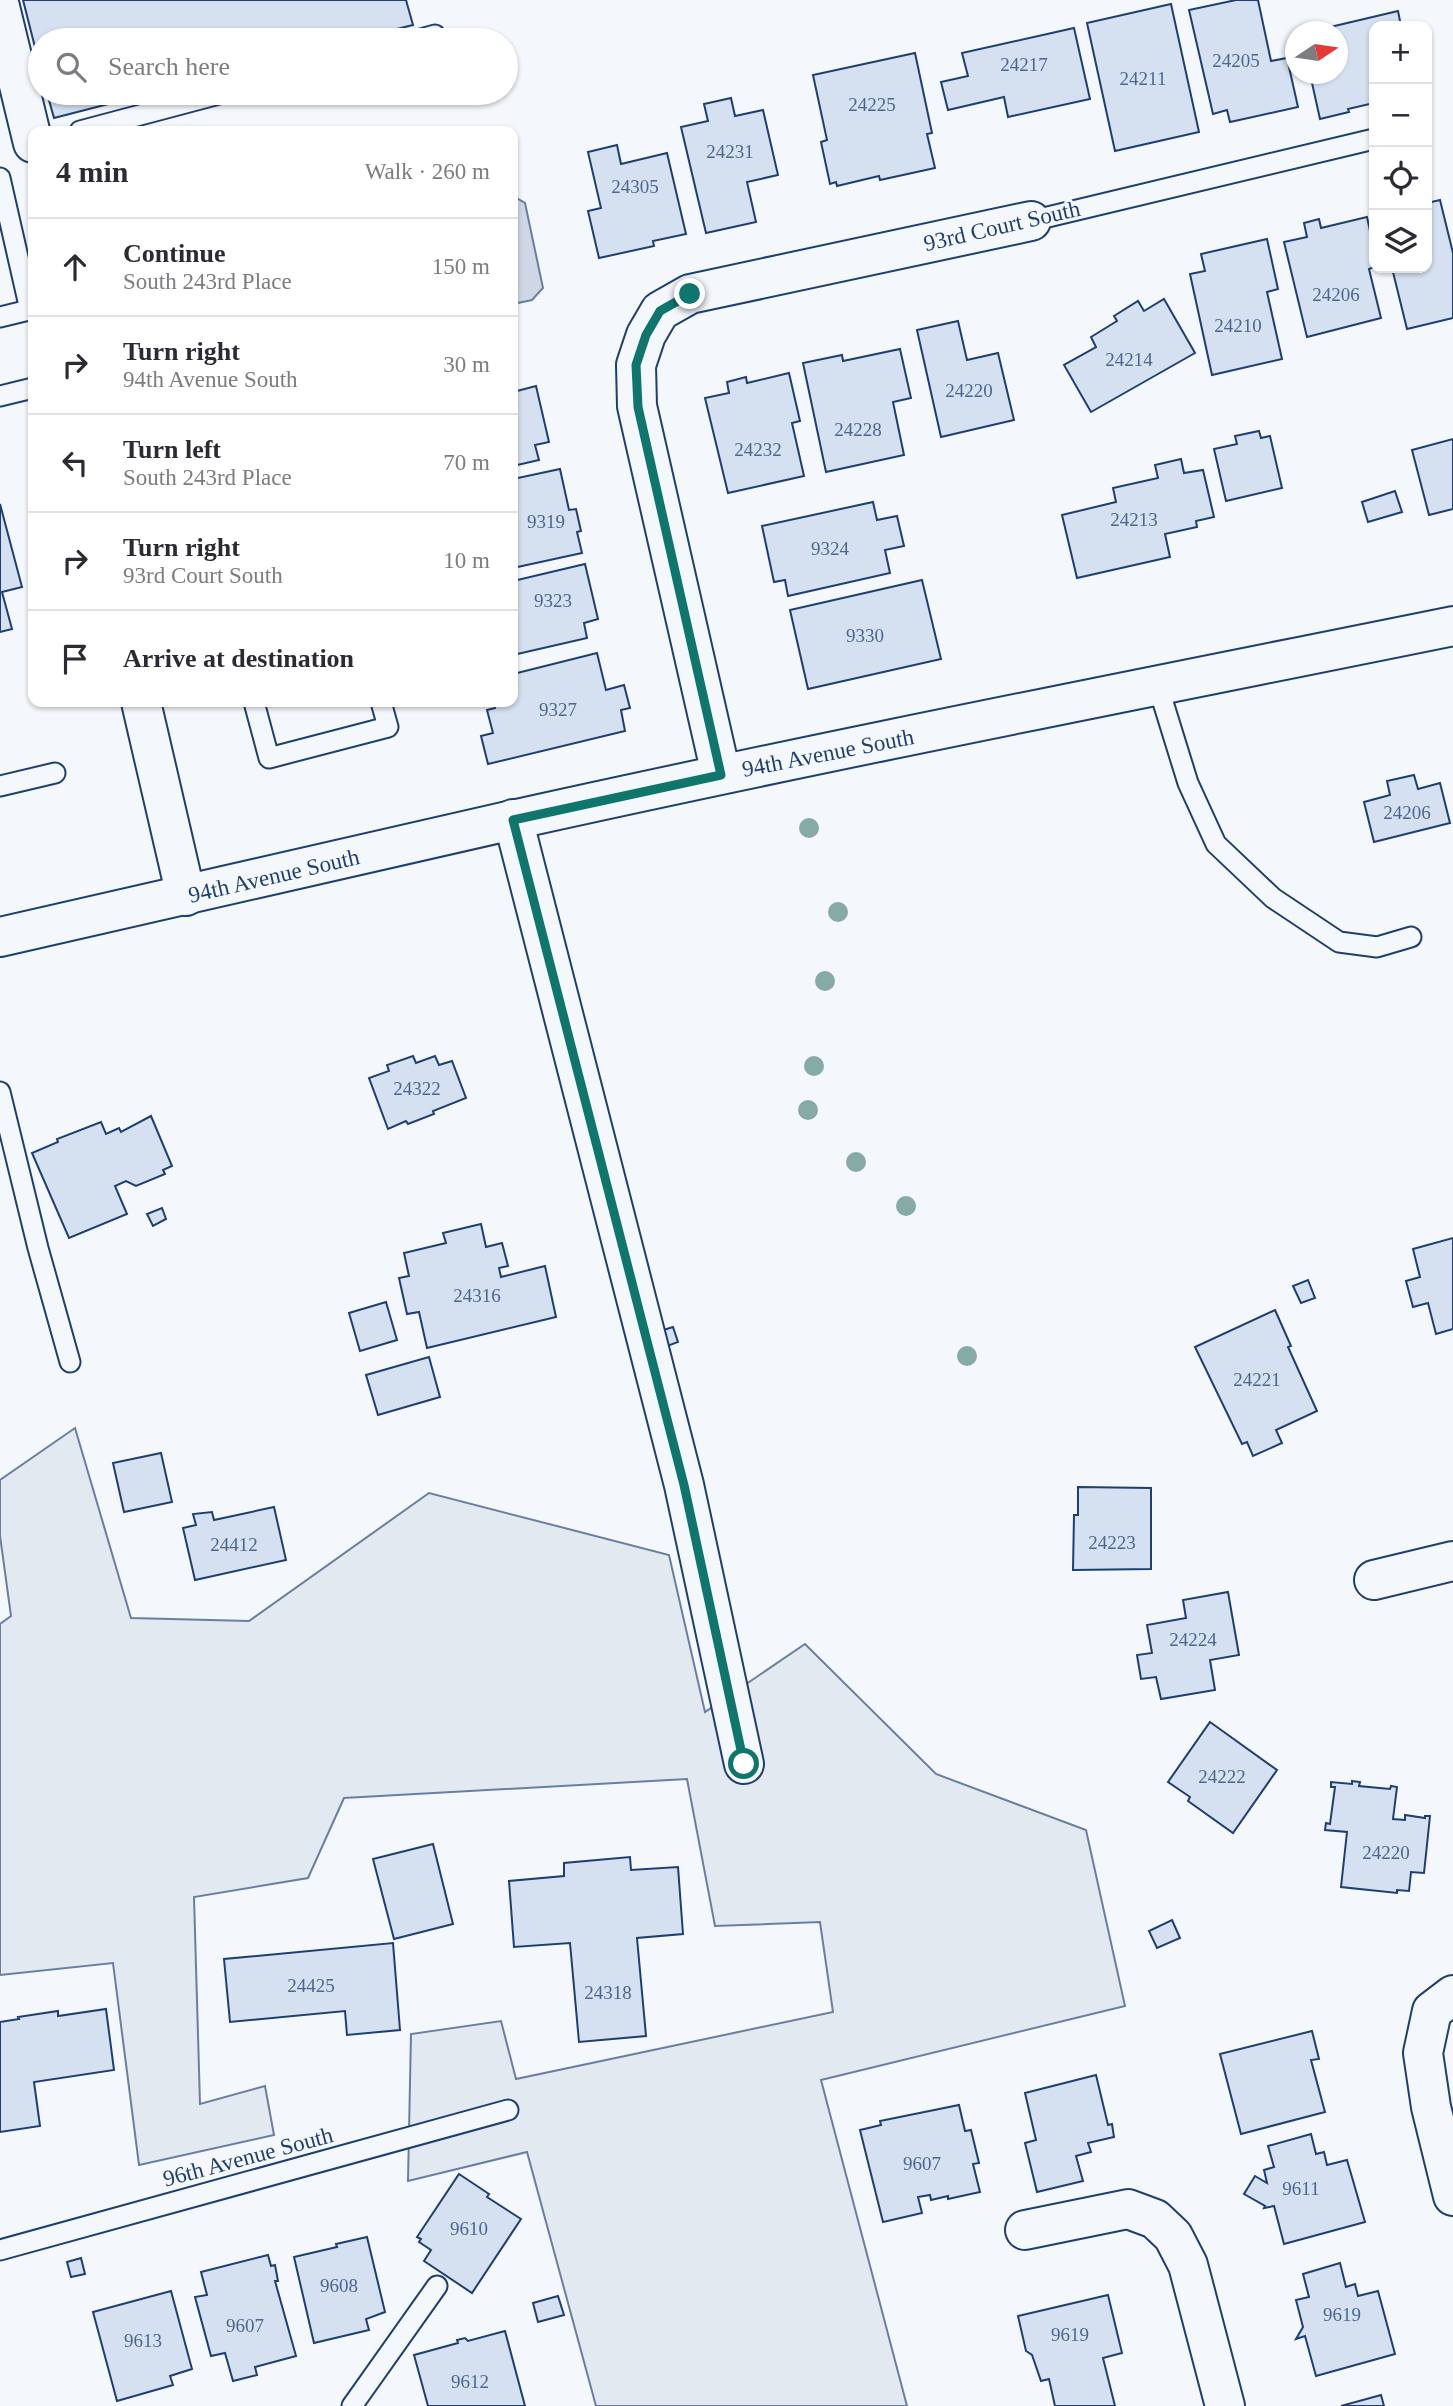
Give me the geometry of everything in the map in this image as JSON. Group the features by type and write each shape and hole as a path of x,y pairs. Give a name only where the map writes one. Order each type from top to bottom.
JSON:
{"street":[{"path":"0,7 29,126"},
{"name":"93rd Court South","path":"721,775 638,407 636,365 646,335 660,311 690,294 1031,220"},
{"name":"94th Avenue South","path":"0,937 721,775 1453,626"},
{"path":"142,707 186,897"},
{"path":"513,820 684,1485 744,1764"},
{"path":"1374,1580 1453,1561"},
{"path":"1453,1995 1432,2011 1423,2053 1431,2106 1453,2196"},
{"path":"1024,2231 1128,2209 1155,2218 1173,2236 1188,2265 1225,2406"}],"lane":[{"path":"99,126 178,105"},
{"name":"93rd Court South","path":"1031,220 1369,140"},
{"path":"0,178 28,294"},
{"path":"0,317 28,311"},
{"path":"0,396 28,389"},
{"path":"1158,686 1188,783 1216,844 1273,898 1339,942 1377,947 1411,937"},
{"path":"255,707 269,758 388,727 382,707"},
{"path":"0,786 55,773"},
{"path":"0,1092 38,1248 71,1362"},
{"name":"96th Avenue South","path":"0,2250 508,2110"},
{"path":"352,2406 437,2286"}],"shaded area":[{"path":"518,199 525,203 543,288 532,300 518,303"},
{"path":"75,1428 131,1618 249,1621 429,1493 669,1555 705,1712 805,1644 936,1774 1086,1830 1125,2006 821,2080 907,2406 596,2406 527,2152 408,2181 411,2034 501,2021 516,2079 833,2012 820,1922 715,1926 687,1779 344,1798 308,1878 194,1897 200,2104 265,2086 274,2135 139,2165 113,1963 0,1975 0,1624 11,1616 0,1536 0,1480"}],"building":[{"path":"23,0 406,0 413,25 401,28 30,28"},
{"path":"1236,0 1258,0 1271,61 1285,58 1285,84 1293,84 1298,107 1230,122 1227,110 1213,114 1189,10"},
{"path":"1171,4 1199,132 1115,151 1087,23"},
{"path":"1398,11 1400,21 1369,21 1369,104 1320,119 1312,84 1348,84 1348,23"},
{"path":"1074,28 1090,99 1008,117 1004,97 948,110 941,82 968,76 962,53"},
{"path":"915,53 932,133 927,134 935,168 880,180 879,176 837,186 836,182 830,184 821,142 827,140 813,75"},
{"path":"731,98 735,116 763,110 778,175 747,182 756,222 706,233 681,127 708,121 704,104"},
{"path":"50,105 104,105 54,118"},
{"path":"617,145 621,164 667,153 686,234 653,241 654,246 599,258 588,211 601,208 588,152"},
{"path":"1440,200 1453,253 1453,318 1407,329 1393,273 1432,273 1432,202"},
{"path":"1367,217 1369,273 1381,318 1307,337 1284,242 1307,237 1304,223 1319,219 1321,228"},
{"path":"1267,239 1278,289 1267,292 1282,359 1212,375 1190,274 1205,271 1201,254"},
{"path":"1164,299 1195,353 1091,412 1064,365 1096,347 1091,337 1117,321 1114,316 1138,301 1144,311"},
{"path":"958,321 967,360 998,353 1014,420 941,437 917,330"},
{"path":"900,349 911,398 893,402 904,455 826,472 803,363 842,355 843,361"},
{"path":"789,373 800,421 792,423 804,476 728,493 705,398 729,393 727,382 746,377 747,383"},
{"path":"536,386 549,442 535,445 539,460 518,465 518,391"},
{"path":"1259,431 1261,438 1270,436 1282,488 1226,501 1214,449 1237,444 1235,436"},
{"path":"1453,439 1453,509 1429,515 1412,450"},
{"path":"1181,459 1184,473 1203,470 1214,517 1196,521 1197,527 1165,534 1170,557 1077,578 1062,515 1116,502 1113,488 1158,478 1155,465"},
{"path":"560,469 569,510 576,509 581,531 577,532 582,553 518,567 518,478"},
{"path":"1395,491 1402,512 1368,522 1362,502"},
{"path":"873,502 877,520 897,516 904,546 885,550 890,573 788,596 785,580 774,582 762,526"},
{"path":"0,504 22,587 2,592 12,629 0,632"},
{"path":"585,564 598,619 584,623 587,638 518,654 518,580"},
{"path":"922,580 941,659 808,689 790,610"},
{"path":"597,653 606,690 624,685 630,708 621,710 625,731 488,764 481,736 493,733 487,710 495,707 518,707 518,673"},
{"path":"1414,775 1418,789 1440,783 1450,823 1374,842 1364,802 1390,795 1387,781"},
{"path":"413,1056 416,1063 435,1056 439,1065 452,1061 466,1098 433,1111 434,1114 388,1129 369,1078 389,1071 387,1065"},
{"path":"151,1116 172,1166 163,1170 165,1174 136,1186 126,1181 115,1186 127,1214 69,1238 32,1153 58,1142 57,1139 101,1122 106,1134 119,1128 121,1132"},
{"path":"162,1208 166,1219 153,1226 147,1214"},
{"path":"481,1224 486,1247 502,1243 508,1266 499,1268 501,1277 545,1266 556,1317 427,1348 419,1312 407,1314 399,1278 409,1276 404,1253 446,1243 443,1233"},
{"path":"1453,1238 1453,1329 1436,1334 1428,1303 1413,1307 1406,1281 1420,1277 1413,1249"},
{"path":"1308,1280 1315,1298 1301,1303 1293,1286"},
{"path":"386,1302 397,1340 360,1351 349,1313"},
{"path":"1275,1310 1291,1346 1288,1347 1317,1411 1276,1430 1282,1443 1253,1456 1247,1442 1242,1444 1195,1347"},
{"path":"673,1327 678,1342 662,1348 657,1332"},
{"path":"429,1357 440,1397 378,1415 366,1375"},
{"path":"161,1453 172,1502 124,1512 113,1463"},
{"path":"1078,1487 1151,1488 1151,1569 1073,1570 1074,1515 1078,1515"},
{"path":"274,1507 286,1560 195,1580 183,1528 196,1525 193,1514 212,1512 214,1520"},
{"path":"1228,1592 1239,1655 1210,1660 1215,1690 1161,1699 1156,1677 1141,1679 1137,1655 1152,1653 1147,1625 1186,1618 1183,1600"},
{"path":"1210,1722 1277,1770 1233,1833 1188,1801 1190,1797 1168,1782"},
{"path":"1352,1781 1360,1782 1359,1786 1390,1789 1391,1786 1397,1787 1393,1819 1405,1820 1405,1815 1425,1818 1430,1816 1424,1873 1411,1872 1409,1891 1397,1890 1397,1893 1341,1887 1347,1832 1325,1830 1326,1823 1330,1824 1335,1787 1331,1787 1331,1782 1352,1784"},
{"path":"433,1844 453,1924 394,1939 373,1859"},
{"path":"630,1857 631,1870 678,1867 683,1934 637,1938 646,2036 579,2042 570,1943 514,1947 509,1881 564,1876 564,1863"},
{"path":"1172,1920 1180,1938 1157,1948 1149,1931"},
{"path":"393,1943 400,2030 347,2035 345,2011 230,2022 224,1959"},
{"path":"106,2009 114,2070 34,2082 40,2126 0,2132 0,2022 58,2011 58,2016"},
{"path":"1312,2031 1319,2059 1311,2060 1325,2112 1241,2134 1220,2054"},
{"path":"1096,2075 1108,2125 1112,2124 1114,2137 1088,2143 1091,2152 1076,2156 1083,2181 1037,2192 1025,2143 1036,2140 1025,2093"},
{"path":"959,2105 965,2131 971,2130 979,2163 973,2164 980,2192 948,2199 948,2196 931,2200 930,2195 918,2197 922,2213 883,2222 860,2130 881,2125 880,2121"},
{"path":"1311,2134 1316,2154 1324,2152 1327,2165 1347,2160 1365,2222 1284,2244 1274,2206 1264,2208 1265,2206 1244,2194 1255,2176 1267,2183 1264,2170 1274,2167 1268,2146"},
{"path":"459,2174 489,2194 487,2197 521,2219 472,2293 424,2261 431,2250 419,2242 421,2239 417,2237"},
{"path":"367,2237 385,2312 366,2319 369,2330 314,2343 294,2257"},
{"path":"268,2255 271,2266 275,2265 278,2281 275,2281 296,2356 255,2367 257,2375 233,2381 225,2353 211,2356 195,2297 207,2295 201,2272"},
{"path":"81,2258 85,2274 71,2277 67,2262"},
{"path":"1340,2263 1346,2287 1355,2284 1358,2296 1378,2291 1395,2354 1316,2376 1305,2336 1296,2339 1303,2327 1296,2300 1309,2297 1303,2274"},
{"path":"171,2291 192,2369 170,2376 173,2385 117,2401 93,2312"},
{"path":"1108,2295 1122,2353 1103,2358 1115,2406 1055,2406 1049,2379 1041,2381 1032,2355 1026,2351 1018,2316"},
{"path":"558,2296 564,2315 538,2322 533,2303"},
{"path":"505,2331 525,2406 428,2406 414,2355 458,2343 457,2340 465,2338 468,2341"},
{"path":"1381,2395 1384,2406 1341,2406"}],"route":[{"path":"690,294 660,311 646,335 636,365 638,407 721,775 513,820 684,1485 744,1764"}]}
